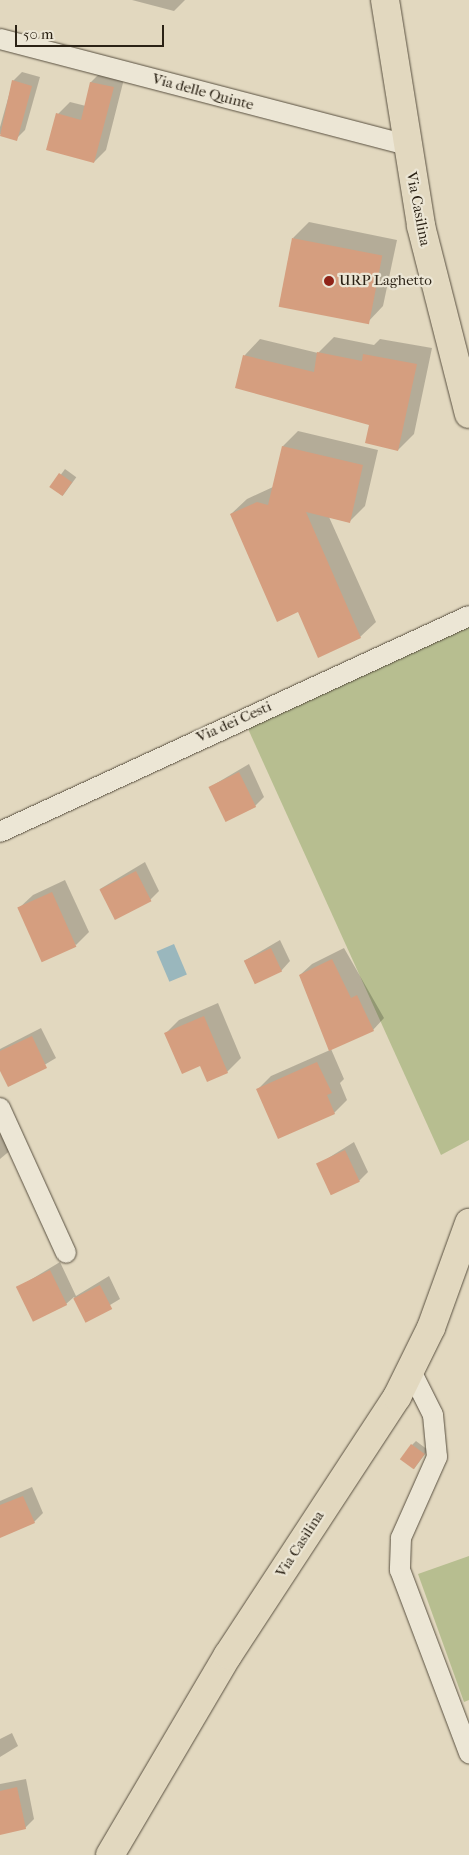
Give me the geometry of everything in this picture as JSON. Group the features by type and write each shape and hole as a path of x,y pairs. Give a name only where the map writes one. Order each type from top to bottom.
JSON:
{"main road":[{"name":"Via Casilina","path":"385,0 406,145 426,254 469,414"},
{"name":"Via Casilina","path":"110,1855 228,1655 411,1371 469,1224"}],"street":[{"name":"Via delle Quinte","path":"0,39 406,145"},
{"name":"Via dei Cesti","path":"0,832 469,616"},
{"path":"0,1108 66,1253"},
{"path":"411,1371 433,1415 437,1457 401,1538 400,1570 469,1753"}],"green space":[{"path":"469,626 469,1140 441,1155 249,731 250,726"},
{"path":"469,1556 469,1700 464,1702 418,1574"}],"water":[{"path":"174,944 187,974 169,982 157,951"}],"building":[{"path":"12,80 32,86 17,141 0,136"},
{"path":"90,82 114,87 94,163 46,150 56,113 81,120"},
{"name":"URP Laghetto","path":"292,238 382,256 369,324 279,307"},
{"path":"317,352 362,361 363,354 417,364 398,451 365,443 369,425 235,388 243,355 314,372"},
{"path":"282,446 363,465 350,523 306,512 361,638 318,658 298,612 277,622 230,514 257,502 268,505"},
{"path":"59,473 72,482 62,496 49,487"},
{"path":"239,772 256,807 226,822 208,787"},
{"path":"136,871 151,901 115,920 99,890"},
{"path":"52,892 76,947 42,962 17,907"},
{"path":"271,948 282,972 255,984 244,961"},
{"path":"332,959 351,998 357,995 374,1031 329,1051 299,975"},
{"path":"204,1016 228,1073 207,1082 200,1066 182,1074 164,1033"},
{"path":"32,1036 47,1068 8,1087 0,1071 0,1051"},
{"path":"317,1062 332,1093 327,1095 335,1114 278,1139 256,1089"},
{"path":"345,1150 360,1182 331,1195 316,1164"},
{"path":"50,1270 67,1305 33,1322 16,1287"},
{"path":"100,1285 112,1309 86,1323 73,1299"},
{"path":"411,1444 425,1454 414,1469 400,1459"},
{"path":"23,1496 35,1523 0,1538 0,1505"},
{"path":"17,1787 26,1829 0,1835 0,1791"}],"place":[{"name":"URP Laghetto","path":"329,281"}]}
